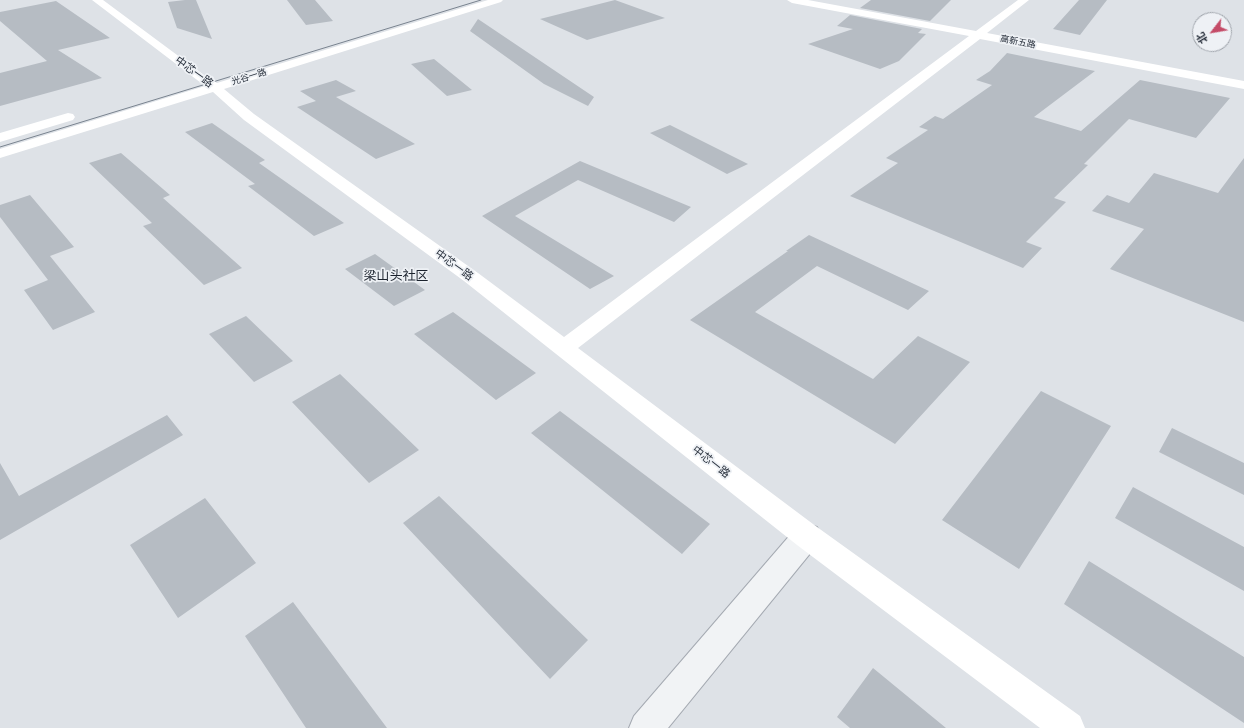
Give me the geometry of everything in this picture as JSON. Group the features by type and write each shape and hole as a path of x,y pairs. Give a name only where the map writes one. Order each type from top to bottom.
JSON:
{"main road":[{"name":"中芯一路","path":"97,0 204,80 249,117 471,277 807,536 1068,728"},
{"path":"340,36 460,0"},
{"name":"光谷一路","path":"0,154 204,80 498,0"},
{"name":"高新五路","path":"792,0 1244,85"},
{"path":"975,34 1015,0"},
{"path":"559,345 975,34 1024,0"},
{"path":"0,138 76,115"}],"street":[{"path":"646,728 807,536"}],"building":[{"path":"196,0 212,39 177,28 168,2"},
{"path":"287,0 315,0 333,21 306,25"},
{"path":"615,0 665,18 587,40 540,19"},
{"path":"871,0 951,0 930,21 860,8"},
{"path":"1079,0 1107,0 1080,35 1053,29"},
{"path":"56,1 110,38 58,50 102,78 0,106 0,73 47,61 0,21 0,12"},
{"path":"850,15 922,29 918,33 926,34 899,61 880,69 808,44 853,29 837,26"},
{"path":"478,19 594,97 588,106 544,84 470,31"},
{"path":"1007,53 1095,71 1034,117 1081,131 1140,80 1230,98 1196,138 1129,119 1084,164 1088,165 1054,198 1066,202 1026,242 1042,248 1023,268 850,196 898,163 886,158 928,130 919,127 935,116 943,119 992,85 976,80 990,71"},
{"path":"434,59 472,90 447,96 411,64"},
{"path":"336,80 356,91 336,97 415,144 376,159 297,107 316,101 300,91"},
{"path":"212,123 265,160 259,163 344,223 314,236 248,186 255,184 185,132"},
{"path":"670,125 748,164 727,174 650,133"},
{"path":"121,153 170,195 163,198 242,268 204,285 143,226 152,223 89,163"},
{"path":"1244,158 1244,322 1110,269 1144,229 1092,211 1107,195 1129,203 1154,173 1218,193"},
{"path":"580,161 691,207 674,222 578,180 515,216 614,276 590,289 482,216"},
{"path":"30,195 74,247 50,256 95,312 53,330 24,290 48,280 0,217 0,205"},
{"path":"809,235 929,291 908,310 817,266 755,312 873,379 918,336 970,362 895,444 690,320"},
{"path":"375,254 425,290 394,306 345,269"},
{"path":"453,312 536,373 496,400 414,334"},
{"path":"246,316 293,361 254,382 209,334"},
{"path":"340,374 419,450 369,483 292,402"},
{"path":"1041,391 1111,426 1019,569 942,520"},
{"path":"560,411 710,524 682,554 531,433"},
{"path":"167,415 183,435 0,540 0,463 19,496"},
{"path":"1172,428 1244,463 1244,495 1159,452"},
{"path":"1133,487 1244,547 1244,591 1115,518"},
{"path":"439,496 588,640 550,679 403,523"},
{"path":"205,498 256,563 178,618 130,545"},
{"path":"1089,561 1244,657 1244,723 1064,604"},
{"path":"293,602 387,728 306,728 245,636"},
{"path":"873,668 946,728 850,728 837,717"}],"tram line":[{"path":"0,147 481,0"}],"district":[{"name":"梁山头社区","path":"396,276"}]}
